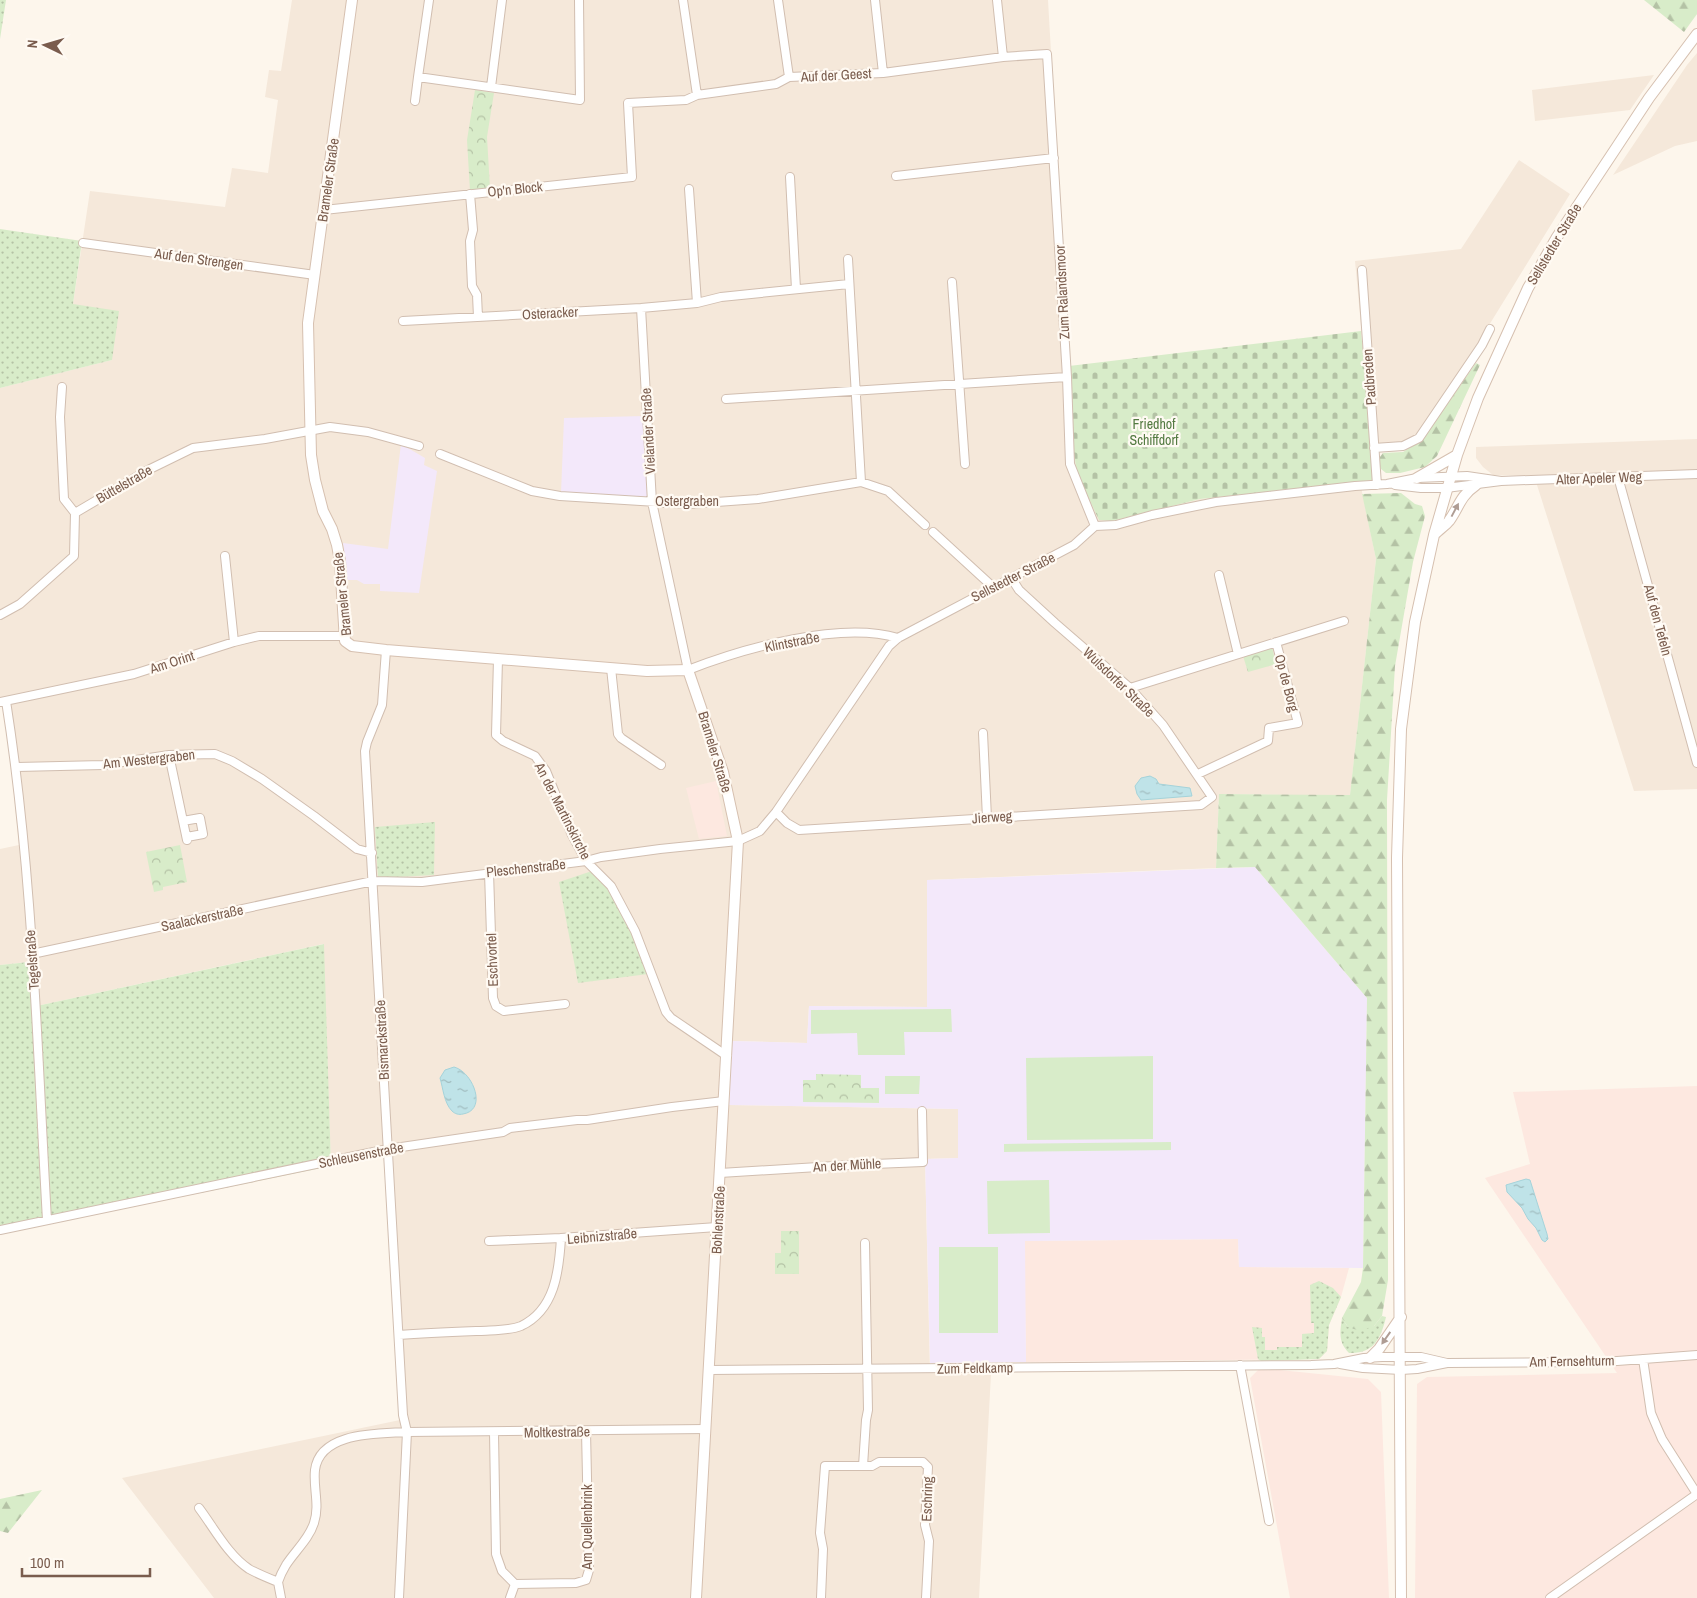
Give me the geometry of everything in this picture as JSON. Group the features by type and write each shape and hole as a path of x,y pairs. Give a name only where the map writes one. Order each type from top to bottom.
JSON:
{"street":[{"name":"Brameler Straße","path":"352,0 308,323 309,430 314,480 323,511 337,545 340,561 345,641 352,646 386,650 647,671 688,670 722,772 738,841"},
{"path":"415,101 429,0"},
{"path":"491,87 502,0"},
{"path":"418,77 580,100 580,0"},
{"path":"683,0 697,95"},
{"path":"778,0 788,77"},
{"path":"875,0 883,72"},
{"path":"997,0 1003,57"},
{"name":"Sellstedter Straße","path":"1401,1598 1401,1317 1397,858 1401,729 1415,622 1434,535 1456,455 1502,342 1537,271 1557,237 1638,113 1697,34"},
{"name":"Auf der Geest","path":"628,103 686,100 697,95 776,84 788,77 883,72 1003,57 1047,54"},
{"name":"Zum Ralandsmoor","path":"1047,54 1067,377 1070,464 1095,526"},
{"name":"Op'n Block","path":"324,210 632,177 628,103"},
{"path":"896,176 1054,158"},
{"path":"790,176 796,289"},
{"path":"689,190 697,303"},
{"path":"470,194 473,230 470,241 472,286 477,295 478,317"},
{"name":"Auf den Strengen","path":"83,243 315,275"},
{"path":"848,259 861,482"},
{"name":"Padbreden","path":"1362,270 1377,485"},
{"path":"952,282 965,464"},
{"name":"Osteracker","path":"403,321 641,308 697,303 721,297 849,284"},
{"name":"Vielander Straße","path":"641,308 652,502 688,670"},
{"path":"1374,448 1403,446 1419,438 1482,345 1490,329"},
{"path":"726,399 1067,377"},
{"path":"0,615 20,604 74,556 75,513 64,499 60,417 62,387"},
{"path":"309,430 330,428 368,432 419,446"},
{"name":"Büttelstraße","path":"75,513 148,470 193,448 309,430"},
{"name":"Ostergraben","path":"440,454 532,490 560,496 689,504 758,499 861,482 888,491 925,525"},
{"path":"1417,478 1456,455"},
{"name":"Alter Apeler Weg","path":"1446,488 1502,481 1697,474"},
{"path":"1095,526 1116,525 1152,514 1216,502 1387,484 1417,478 1450,476"},
{"name":"Alter Apeler Weg","path":"1450,476 1502,481"},
{"name":"Auf den Tefeln","path":"1618,477 1697,763"},
{"path":"1387,484 1421,488 1446,488"},
{"path":"1434,535 1449,522 1462,497 1476,485"},
{"name":"Sellstedter Straße","path":"738,841 760,831 776,812 889,646 898,638 1074,545 1095,526"},
{"path":"933,532 993,587"},
{"path":"225,556 234,642"},
{"path":"1219,575 1238,654"},
{"name":"Wulsdorfer Straße","path":"1012,579 1019,590 1130,688 1163,724 1212,797"},
{"name":"Op de Borg","path":"1130,688 1344,621"},
{"name":"Klintstraße","path":"688,670 725,657 809,637 881,633 898,638"},
{"name":"Am Orint","path":"3,701 134,674 234,642 259,636 345,636"},
{"name":"Op de Borg","path":"1198,774 1268,741 1270,728 1298,723 1276,642"},
{"name":"Bismarckstraße","path":"386,650 382,705 365,751 403,1415 407,1432 399,1598"},
{"name":"An der Martinskirche","path":"498,659 496,735 503,741 535,756 546,770 572,835 586,861 611,886 635,931 666,1012 671,1018 727,1056"},
{"path":"611,668 618,734 661,765"},
{"name":"Tegelstraße","path":"3,701 17,767 32,954 47,1220"},
{"path":"983,733 987,818"},
{"name":"Am Westergraben","path":"17,767 103,765 169,755 215,754 232,761 262,779 357,849 372,853"},
{"path":"169,755 183,821 187,838 203,834 200,818 183,821"},
{"name":"Jierweg","path":"776,812 787,823 799,830 1201,804 1212,797"},
{"name":"Pleschenstraße","path":"373,881 422,882 586,861 601,857 660,849 738,841"},
{"name":"Bohlenstraße","path":"696,1598 738,841"},
{"name":"Eschvortel","path":"489,872 493,998 496,1006 504,1011 565,1004"},
{"name":"Saalackerstraße","path":"32,954 373,881"},
{"name":"Schleusenstraße","path":"0,1230 388,1149 503,1132 510,1128 587,1120 724,1101"},
{"name":"An der Mühle","path":"720,1173 923,1162 922,1111"},
{"name":"Leibnizstraße","path":"399,1334 463,1332 520,1327 536,1316 550,1299 559,1268 561,1238 717,1227"},
{"path":"489,1241 561,1238"},
{"path":"863,1466 868,1410 865,1243"},
{"path":"1370,1358 1379,1349 1401,1317"},
{"name":"Am Fernsehturm","path":"1401,1370 1447,1363 1604,1362 1697,1355"},
{"name":"Zum Feldkamp","path":"1334,1364 1370,1358 1401,1357"},
{"name":"Am Fernsehturm","path":"1401,1357 1421,1357 1447,1363"},
{"path":"1550,1598 1697,1494 1662,1439 1651,1413 1643,1359"},
{"name":"Zum Feldkamp","path":"710,1370 1334,1364 1401,1370"},
{"path":"1240,1365 1269,1521"},
{"name":"Moltkestraße","path":"278,1582 287,1564 314,1525 317,1511 315,1470 318,1459 323,1452 332,1446 351,1438 407,1432 706,1429"},
{"name":"Am Quellenbrink","path":"515,1584 576,1583 586,1580 589,1570 586,1431"},
{"path":"494,1432 496,1554 502,1571 515,1584 510,1598"},
{"name":"Eschring","path":"821,1598 823,1549 820,1533 825,1466 872,1466 879,1462 922,1462 928,1467 925,1525 929,1542 926,1598"},
{"path":"200,1508 230,1550 247,1567 262,1576 278,1582 281,1598"}],"shaded area":[{"path":"292,0 1048,0 1074,453 1112,521 1200,499 1360,482 1376,559 1350,796 1219,794 1216,868 927,880 927,1007 809,1006 807,1043 732,1041 729,1105 958,1109 958,1158 925,1159 930,1373 991,1374 979,1598 214,1598 122,1478 400,1420 385,1155 331,1166 323,944 32,1007 28,962 0,965 0,849 19,845 5,704 0,704 0,388 112,360 73,304 90,191 225,207 232,168 268,173 278,100 265,97 269,70 281,71"},
{"path":"1697,53 1697,141 1675,146 1613,175 1687,65"},
{"path":"1654,75 1630,110 1535,121 1532,90"},
{"path":"1519,160 1570,194 1478,343 1416,436 1403,443 1372,446 1355,261 1461,249"},
{"path":"645,416 649,497 561,493 564,418"},
{"path":"1697,439 1697,789 1634,791 1535,476 1493,475 1476,458 1476,447"},
{"path":"401,444 425,458 424,465 437,471 419,593 380,591 380,584 364,584 357,580 347,580 343,543 388,549"},
{"path":"716,781 727,836 699,839 686,788"},
{"path":"1255,867 1367,998 1363,1268 1239,1267 1238,1239 1025,1241 1026,1362 930,1363 925,1159 958,1158 958,1109 729,1105 732,1041 807,1043 809,1006 927,1007 927,880"},
{"path":"1697,1086 1697,1598 1415,1598 1417,1384 1427,1377 1617,1373 1485,1178 1530,1164 1513,1092"},
{"path":"1238,1239 1239,1267 1349,1268 1341,1297 1329,1325 1327,1351 1319,1359 1026,1362 1024,1241"},
{"path":"1260,1368 1368,1379 1381,1392 1389,1598 1290,1598 1250,1378"}],"green space":[{"path":"0,0 6,0 0,39"},
{"path":"1644,0 1697,0 1697,14 1684,32"},
{"path":"475,90 494,93 487,137 490,188 470,191 467,140"},
{"path":"0,229 82,241 73,304 119,311 112,360 0,388"},
{"name":"Friedhof Schiffdorf","path":"1361,331 1375,480 1200,499 1112,521 1099,520 1077,473 1074,453 1069,366"},
{"path":"1476,363 1480,365 1437,456 1425,467 1400,473 1386,473 1381,469 1379,464 1383,453 1403,452 1421,441"},
{"path":"1401,493 1415,504 1422,506 1425,516 1413,562 1395,666 1387,800 1388,1280 1382,1316 1374,1326 1360,1331 1348,1327 1342,1318 1361,1282 1363,1268 1367,998 1255,867 1216,868 1219,794 1350,795 1376,559 1362,494"},
{"path":"1272,647 1276,664 1248,672 1243,656"},
{"path":"435,822 434,875 378,878 375,827"},
{"path":"180,845 187,882 163,887 163,890 154,892 146,852"},
{"path":"592,871 608,889 632,933 648,974 578,983 559,882"},
{"path":"324,944 331,1166 0,1234 0,965 29,962 32,1007"},
{"path":"951,1009 952,1032 904,1032 905,1055 858,1055 857,1033 811,1034 811,1010"},
{"path":"1153,1056 1153,1139 1027,1140 1026,1058"},
{"path":"816,1074 861,1075 861,1088 879,1088 879,1103 803,1102 803,1080 816,1080"},
{"path":"885,1076 920,1076 919,1094 885,1094"},
{"path":"1171,1142 1171,1150 1004,1152 1004,1144"},
{"path":"1049,1180 1050,1233 988,1234 987,1181"},
{"path":"781,1231 799,1231 799,1274 775,1274 775,1253 781,1253"},
{"path":"939,1247 998,1247 998,1333 939,1333"},
{"path":"1319,1281 1333,1288 1341,1297 1329,1325 1327,1351 1319,1359 1261,1361 1258,1359 1252,1327 1262,1328 1262,1337 1265,1337 1265,1350 1277,1350 1277,1347 1302,1347 1302,1334 1314,1333 1314,1323 1311,1323 1310,1285"},
{"path":"1382,1316 1386,1317 1382,1332 1370,1348 1358,1353 1349,1353 1345,1349 1341,1341 1340,1332 1342,1318 1348,1327 1374,1326"},
{"path":"42,1490 8,1533 0,1531 0,1499"}],"water":[{"path":"1150,776 1156,779 1159,784 1190,788 1192,796 1141,800 1135,786 1141,778"},
{"path":"454,1067 461,1070 467,1076 475,1091 475,1106 471,1111 462,1114 454,1113 449,1108 445,1100 440,1078 445,1070"},
{"path":"1526,1179 1530,1180 1547,1234 1548,1239 1545,1242 1522,1208 1507,1192 1506,1185"}]}
